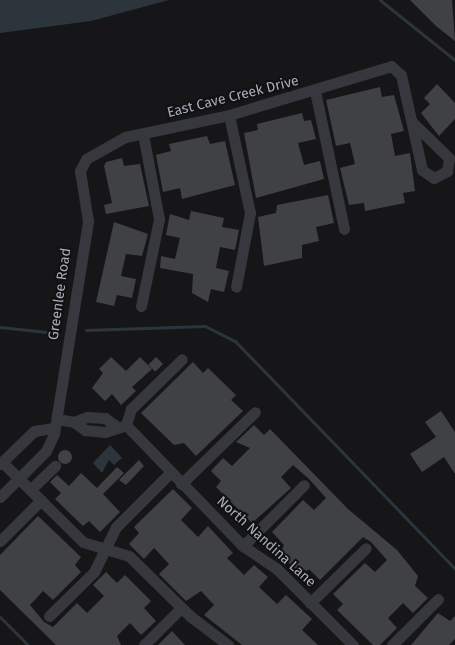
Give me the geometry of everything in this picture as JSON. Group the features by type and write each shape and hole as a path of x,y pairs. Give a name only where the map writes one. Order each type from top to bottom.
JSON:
{"street":[{"name":"East Cave Creek Drive","path":"82,165 107,144 229,115 315,91 386,66 396,68 412,122"},
{"path":"315,91 344,228"},
{"path":"229,115 250,213 236,287"},
{"path":"412,122 449,158 447,171 434,178 425,175 412,122"},
{"path":"141,306 159,220 143,134"},
{"name":"Greenlee Road","path":"0,497 50,446 56,423 88,221 82,165"},
{"path":"182,359 131,409 121,426 105,432 85,430 74,422 56,423 34,431 1,463 19,478 83,542 103,550 129,556 181,608 228,645"},
{"path":"181,484 254,412"},
{"name":"North Nandina Lane","path":"121,426 243,546 270,563 353,645"},
{"path":"30,490 55,466"},
{"path":"49,616 94,572 103,550 116,527 170,473"},
{"path":"243,546 304,485"},
{"path":"0,541 41,500"},
{"path":"310,603 366,548"},
{"path":"392,645 438,599"},
{"path":"144,645 181,608"}],"shaded area":[{"path":"0,0 169,0 91,21 0,33"},
{"path":"110,445 122,458 114,465 109,460 102,473 93,463"}],"building":[{"path":"410,0 452,0 455,41 436,26"},
{"path":"437,84 455,103 455,119 439,136 421,113 430,104 424,98"},
{"path":"380,87 382,97 394,95 404,131 391,134 395,156 410,153 415,191 403,193 405,203 365,211 364,203 349,205 340,168 355,164 350,143 336,146 326,100"},
{"path":"302,113 304,121 311,120 316,139 298,143 304,165 320,161 324,179 256,198 244,133 258,130 257,124"},
{"path":"207,136 210,144 225,141 235,185 182,199 180,188 163,192 156,155 171,151 169,144"},
{"path":"122,158 124,166 140,164 149,206 106,214 104,205 112,203 104,166 106,162"},
{"path":"328,195 334,223 316,227 319,241 302,245 302,258 264,266 258,217 276,213 277,205"},
{"path":"191,211 224,218 222,227 239,230 235,250 220,247 216,268 229,271 224,292 211,289 208,302 192,293 193,274 160,268 161,256 175,259 180,238 166,235 170,214 189,220"},
{"path":"114,222 148,234 142,256 126,254 121,276 136,279 132,298 117,295 114,306 96,302"},
{"path":"111,357 126,371 140,357 152,369 132,387 136,391 121,405 112,394 105,401 92,388 103,373 99,369"},
{"path":"156,357 163,364 155,372 148,365"},
{"path":"193,362 203,373 208,368 236,395 231,400 243,411 196,456 184,443 174,445 141,413"},
{"path":"441,411 455,432 455,474 444,457 422,472 410,454 436,437 425,422"},
{"path":"254,425 264,435 270,429 348,509 397,550 418,576 415,586 428,598 413,613 403,603 388,618 397,628 380,645 373,645 337,610 343,604 333,594 365,563 375,572 387,560 371,542 363,537 320,580 309,569 302,576 280,554 284,545 272,532 303,500 314,510 326,498 309,479 293,465 281,477 291,488 252,523 216,487 221,481 211,471 223,458 232,466 250,448 236,442"},
{"path":"62,450 68,450 72,457 68,464 62,464 58,460 58,454"},
{"path":"139,460 144,466 126,485 119,480"},
{"path":"117,467 124,473 103,494 120,512 100,532 89,521 83,526 55,499 61,493 50,482 57,475 69,486 81,473 97,488"},
{"path":"173,489 192,508 181,520 198,537 208,526 233,553 227,558 244,575 254,565 268,577 259,587 277,604 286,595 312,619 302,630 318,645 242,645 204,615 214,605 201,591 186,601 159,574 169,564 154,548 144,559 129,544 139,533 134,527"},
{"path":"38,516 81,557 75,565 81,572 53,600 43,591 30,605 44,622 53,627 77,603 87,613 104,596 93,585 106,572 117,583 125,575 151,601 144,608 156,621 141,635 130,623 117,636 121,645 56,645 0,590 0,555"},
{"path":"438,613 450,621 455,616 455,639 449,645 411,645"},
{"path":"172,631 185,645 158,645"}],"waterway":[{"path":"380,0 455,60"},
{"path":"86,330 205,326 235,341 455,569"},
{"path":"0,327 56,333"},
{"path":"0,617 28,645"}]}
